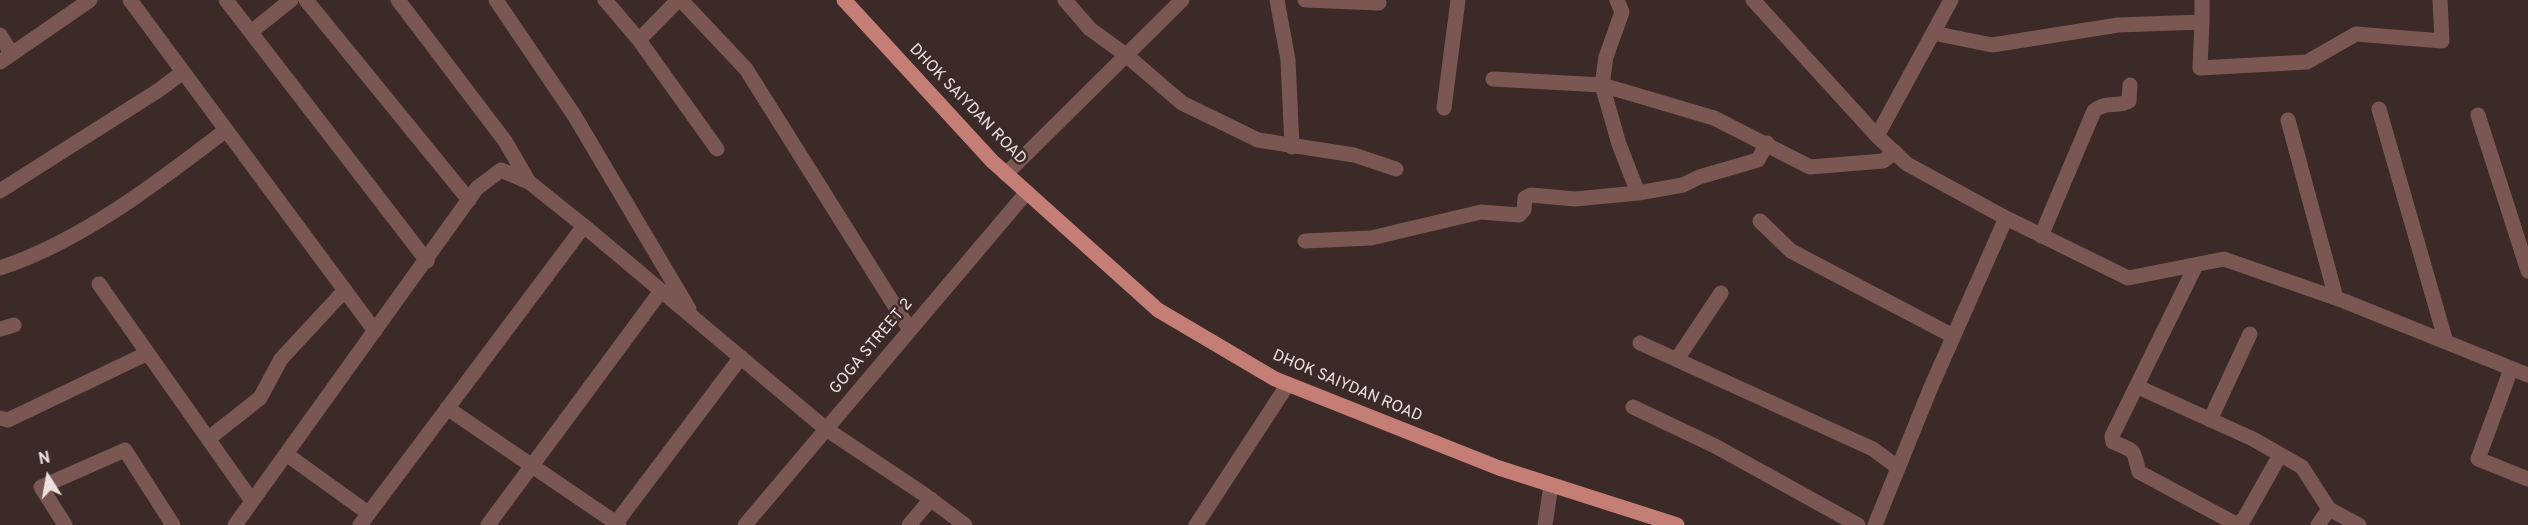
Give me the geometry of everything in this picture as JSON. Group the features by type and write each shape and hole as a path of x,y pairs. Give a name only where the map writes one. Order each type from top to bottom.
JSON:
{"main road":[{"name":"DHOK SAIYDAN ROAD","path":"844,0 1006,174 1158,310 1288,384 1499,468 1677,525"}],"street":[{"path":"0,35 5,58 90,0"},
{"path":"130,0 375,331"},
{"path":"226,0 427,261"},
{"path":"251,32 291,0"},
{"path":"306,0 469,200"},
{"path":"399,0 505,141 529,182"},
{"path":"496,0 574,115 694,317"},
{"path":"605,0 639,40 717,149"},
{"path":"639,40 679,0 746,69 910,330"},
{"path":"1065,0 1090,29 1126,55 1182,103 1258,140 1354,155 1396,169"},
{"path":"1277,0 1288,60 1292,147"},
{"path":"1305,0 1379,3"},
{"path":"1444,108 1458,0"},
{"path":"1617,0 1622,12 1606,57 1602,85 1618,144 1638,193"},
{"path":"1753,0 1877,135 1907,164 2041,236 2128,278 2224,259 2336,298 2528,375"},
{"path":"1877,135 1951,0"},
{"path":"2202,0 2200,68 2307,62 2356,34 2442,41 2440,0"},
{"path":"1006,174 1126,55 1172,3"},
{"path":"1932,33 1992,45 2118,25 2202,22"},
{"path":"0,191 159,90 183,72"},
{"path":"1493,79 1602,85 1714,118 1767,143 1810,167 1820,168 1883,160 1894,152"},
{"path":"2041,236 2094,111 2102,104 2126,103 2129,100 2130,85"},
{"path":"2379,109 2446,342"},
{"path":"2478,114 2528,271"},
{"path":"2288,120 2336,298"},
{"path":"0,268 36,256 155,185 226,130"},
{"path":"1305,241 1371,238 1480,212 1519,215 1524,210 1525,198 1531,195 1575,199 1638,193 1683,185 1699,177 1758,160 1767,143"},
{"path":"235,525 427,261 477,188 501,170 529,182 826,429 931,499 964,525"},
{"name":"GOGA STREET 2","path":"745,525 1027,192"},
{"path":"1875,525 1897,467 2006,218"},
{"path":"1760,221 1791,250 1953,336"},
{"path":"286,454 364,519 584,226"},
{"path":"2196,265 2112,436 2113,442 2133,451 2138,457 2139,472 2236,524 2244,519 2280,455"},
{"path":"99,284 252,501"},
{"path":"208,439 260,398 281,359 345,290"},
{"path":"488,525 661,291"},
{"path":"1677,359 1722,293"},
{"path":"2210,420 2250,334"},
{"path":"1640,343 1873,449 1897,467"},
{"path":"0,418 8,420 148,353"},
{"path":"447,408 617,524 741,357"},
{"path":"2511,369 2478,459 2528,479"},
{"path":"1196,525 1288,384"},
{"path":"2138,387 2210,420 2302,467 2329,510 2359,525"},
{"path":"1633,407 1735,457 1858,525"},
{"path":"65,525 41,487 125,450 173,525"},
{"path":"1545,525 1551,485"},
{"path":"909,525 931,499"},
{"path":"2318,525 2329,510"}]}
